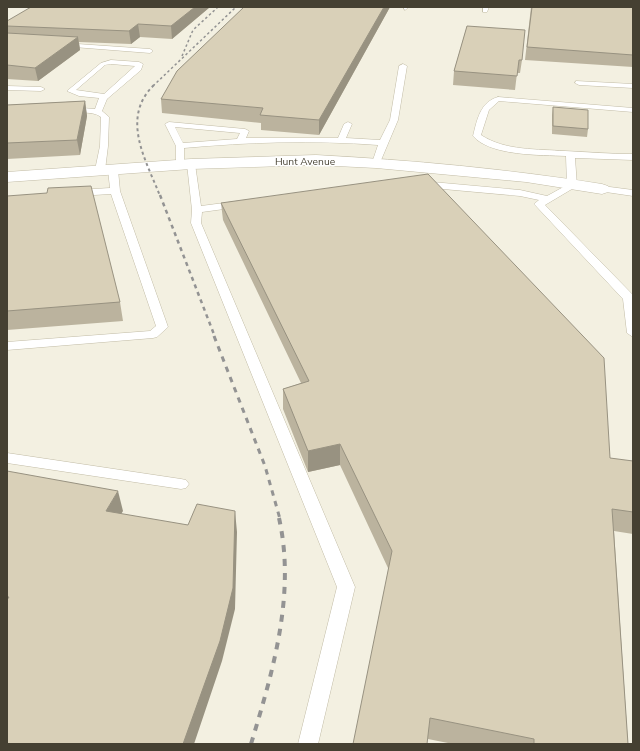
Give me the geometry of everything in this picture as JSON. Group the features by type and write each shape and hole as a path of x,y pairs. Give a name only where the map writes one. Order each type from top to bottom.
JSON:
{"street":[{"name":"Hunt Avenue","path":"7,177 273,160 376,163 526,177 572,186 602,189"}],"lane":[{"path":"58,45 150,51"},
{"path":"98,112 106,96 138,68 139,64 107,63 71,91 79,94 106,96"},
{"path":"376,163 383,143 394,120 403,66"},
{"path":"580,83 633,86"},
{"path":"7,88 40,90"},
{"path":"633,110 498,99 492,102 484,111 477,136 483,141 500,146 574,154 633,157"},
{"path":"7,346 153,334 162,327 115,191 106,170 104,146 105,117 103,114 98,112 62,109"},
{"path":"241,140 245,131 169,124 180,146 186,165 197,210 196,223 346,587 308,744"},
{"path":"341,140 348,124"},
{"path":"180,146 241,140 341,140 383,143"},
{"path":"574,154 569,157 572,186 539,204 629,298 633,333"},
{"path":"412,184 520,193 548,199"},
{"path":"602,189 633,193"},
{"path":"69,194 115,191"},
{"path":"197,210 252,202"},
{"path":"7,458 181,484"}],"building":[{"path":"31,7 195,7 171,26 138,24 129,31 7,26 7,21"},
{"path":"244,7 384,7 319,120 260,115 263,108 161,99 177,71"},
{"path":"532,7 633,7 633,55 527,47"},
{"path":"467,26 525,30 522,60 519,60 517,76 454,71"},
{"path":"7,33 78,37 35,68 7,65"},
{"path":"85,101 77,140 7,143 7,105"},
{"path":"553,107 588,110 588,129 553,126"},
{"path":"428,174 604,358 610,458 633,461 633,512 612,509 628,744 534,744 534,739 430,718 427,744 353,744 392,551 340,444 308,451 283,389 309,381 221,203"},
{"path":"91,186 120,302 7,311 7,196 47,193 48,188"},
{"path":"7,471 118,491 106,511 188,525 197,504 235,511 233,588 220,641 183,744 7,744 7,600 9,597 7,597"}],"railway":[{"path":"182,56 193,30 218,7"},
{"path":"154,85 236,7"},
{"path":"154,85 144,98 139,111 137,125 143,154 160,196"},
{"path":"160,195 215,337"},
{"path":"214,336 265,466 280,519"},
{"path":"251,744 267,689 280,632 285,575 284,547 279,518"}]}
